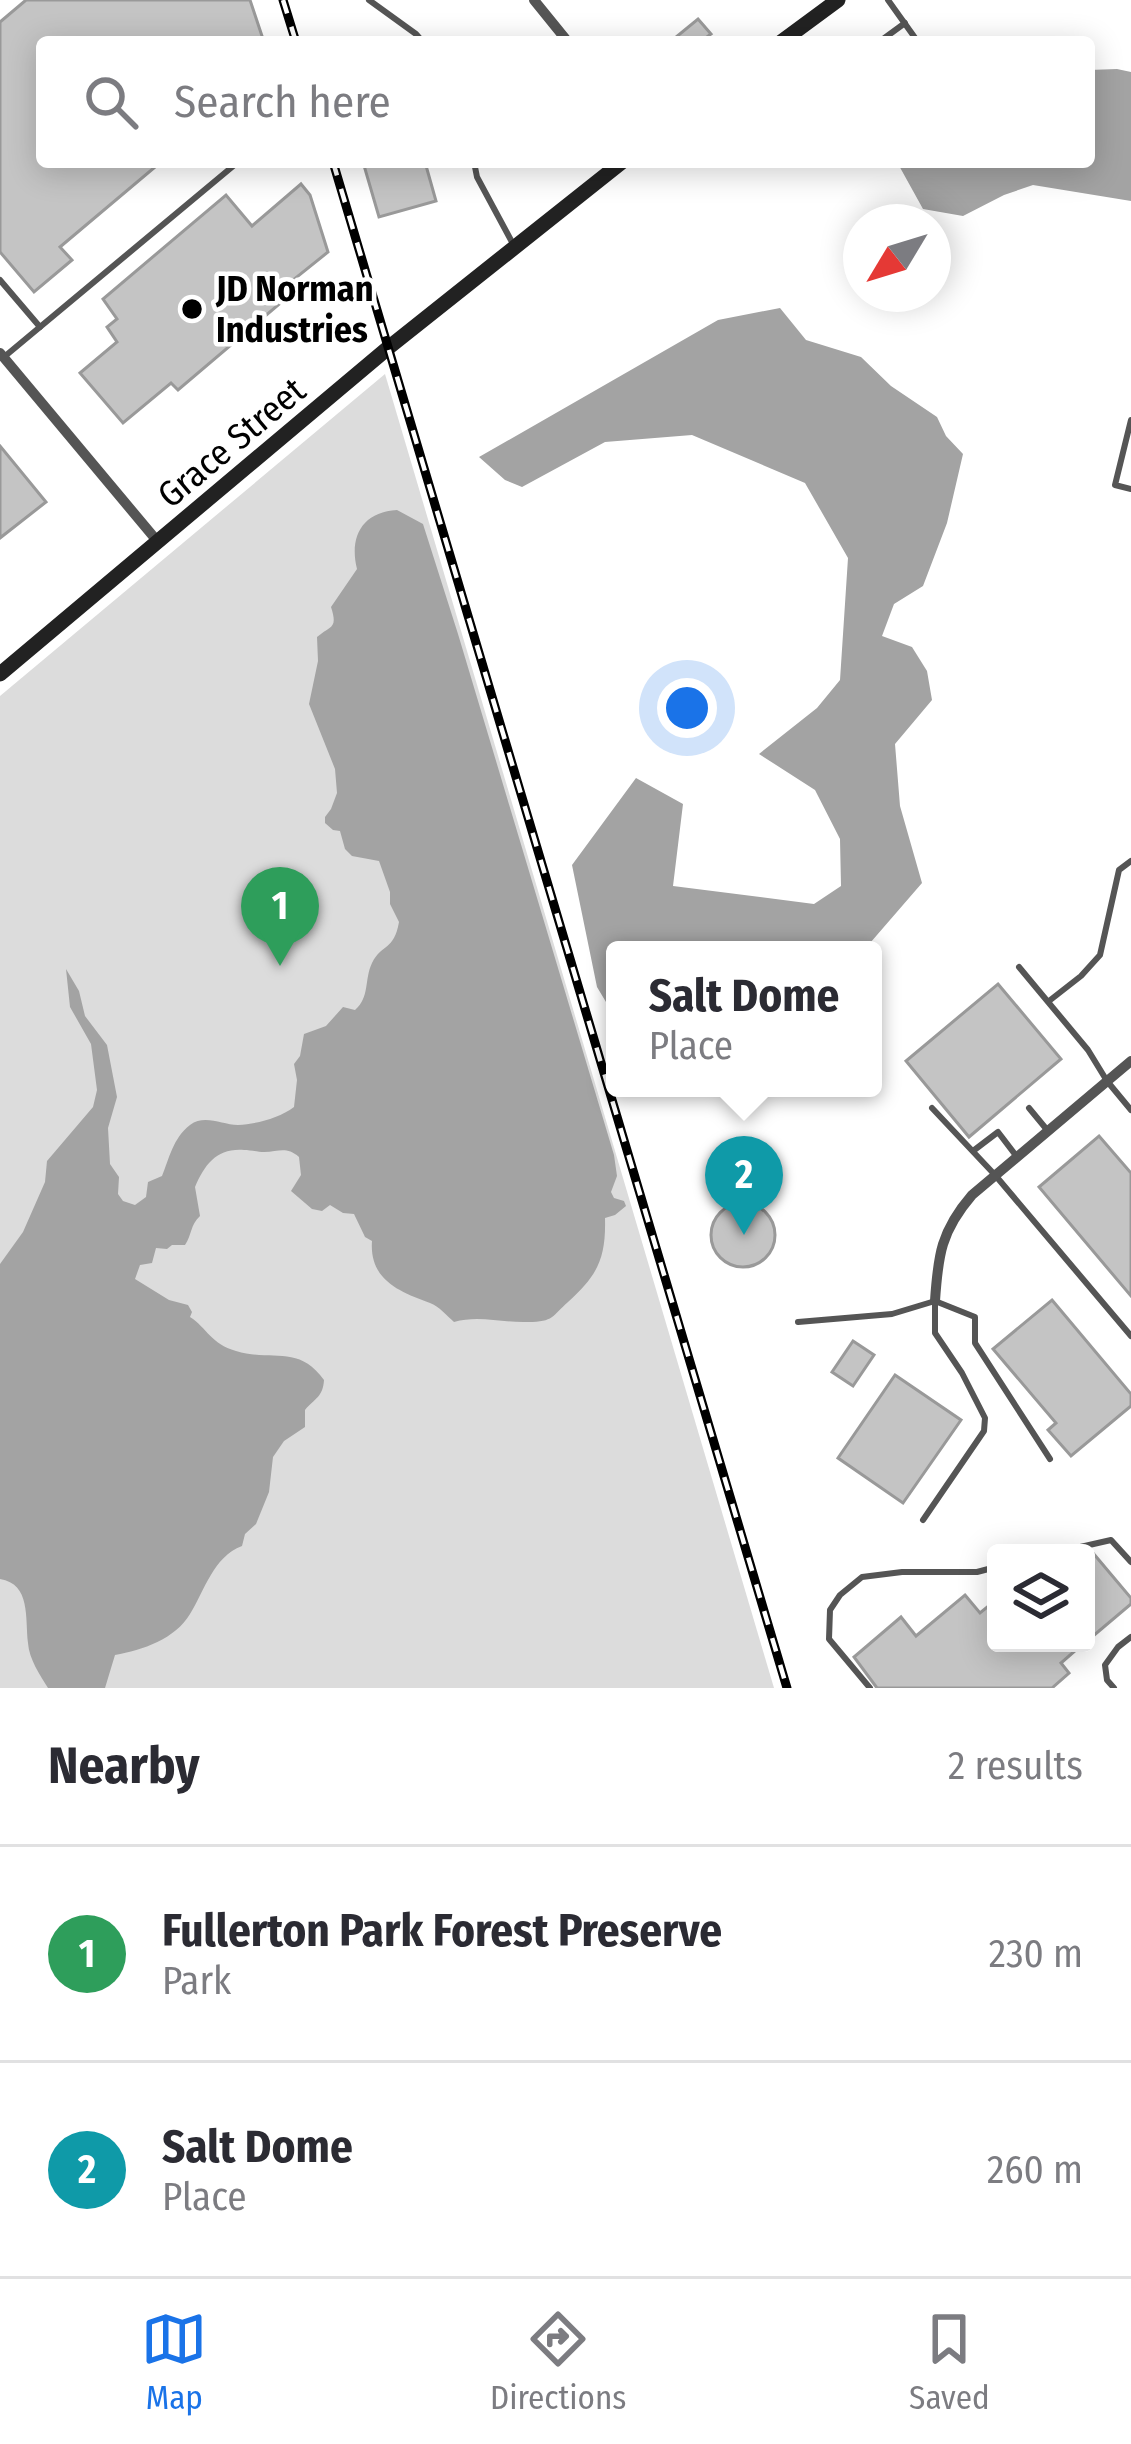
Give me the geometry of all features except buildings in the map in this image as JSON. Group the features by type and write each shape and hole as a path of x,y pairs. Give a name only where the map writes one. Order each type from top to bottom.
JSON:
{"street":[{"path":"534,0 563,36"},
{"path":"789,36 838,0"},
{"name":"Grace Street","path":"0,674 388,348 614,168"},
{"path":"2,355 158,542"},
{"path":"935,1301 939,1254 950,1225 972,1195 1131,1061"}],"lane":[{"path":"369,0 418,36"},
{"path":"888,0 914,36"},
{"path":"887,36 905,23"},
{"path":"2,355 231,168"},
{"path":"475,168 514,248"},
{"path":"0,280 40,327"},
{"path":"1131,420 1114,485 1131,489"},
{"path":"1048,1001 1100,956 1119,870 1131,861"},
{"path":"1019,967 1131,1110"},
{"path":"932,1108 1131,1336"},
{"path":"1029,1108 1048,1131"},
{"path":"972,1151 998,1132 1017,1157"},
{"path":"923,1520 983,1431 985,1418 935,1333 935,1301"},
{"path":"798,1322 892,1314 935,1301 975,1317 975,1343 1050,1459"},
{"path":"1093,1544 1111,1540 1131,1562"},
{"path":"870,1688 829,1639 830,1610 839,1595 862,1577 987,1569"},
{"path":"1114,1688 1107,1680 1105,1665 1131,1637"},
{"path":"1098,1688 1107,1680"}],"shaded area":[{"path":"1095,70 1131,72 1131,201 1033,185 963,216 951,214 951,204 920,204 900,168 1095,168"},
{"path":"780,308 806,340 861,357 891,386 937,417 963,454 947,523 923,586 894,604 882,636 912,647 927,671 932,700 895,744 900,806 922,883 872,941 606,941 606,1002 597,987 572,865 636,778 683,804 673,886 814,904 841,886 840,839 815,790 759,754 817,708 840,680 848,558 805,483 692,435 605,442 522,487 505,480 479,457 718,320"},
{"path":"385,374 774,1688 0,1688 0,696"},
{"path":"397,510 423,524 614,1155 617,1176 611,1192 626,1206 605,1218 598,1265 587,1283 552,1317 537,1322 454,1322 437,1306 398,1289 381,1275 372,1241 365,1237 354,1214 330,1205 322,1211 312,1209 291,1191 301,1175 299,1157 286,1151 235,1150 213,1159 195,1187 200,1216 185,1245 156,1248 152,1263 140,1265 135,1279 169,1300 188,1305 190,1317 228,1348 304,1362 324,1380 322,1390 305,1410 305,1427 284,1441 273,1457 269,1492 256,1524 245,1534 242,1546 217,1566 184,1623 157,1642 115,1655 105,1688 48,1688 30,1655 22,1595 0,1579 0,1264 23,1232 45,1182 47,1161 93,1107 97,1090 91,1044 70,1007 66,969 79,991 85,1016 107,1045 117,1097 108,1128 110,1164 119,1177 118,1194 123,1201 135,1205 146,1197 148,1182 162,1176 179,1136 190,1125 208,1120 253,1123 294,1107 294,1064 304,1034 326,1026 343,1007 355,1010 360,1005 372,963 394,938 399,922 379,861 352,856 340,831 325,823 337,793 335,769 309,704 318,661 317,637 332,626 331,607 357,569 355,547 361,528 375,516"}],"railway":[{"path":"283,0 294,36"},
{"path":"335,168 606,1080"},
{"path":"611,1097 787,1688"}],"place":[{"name":"JD Norman Industries","path":"192,309"},
{"name":"Fullerton Park Forest Preserve","path":"280,966"},
{"name":"Salt Dome","path":"744,1235"}]}
